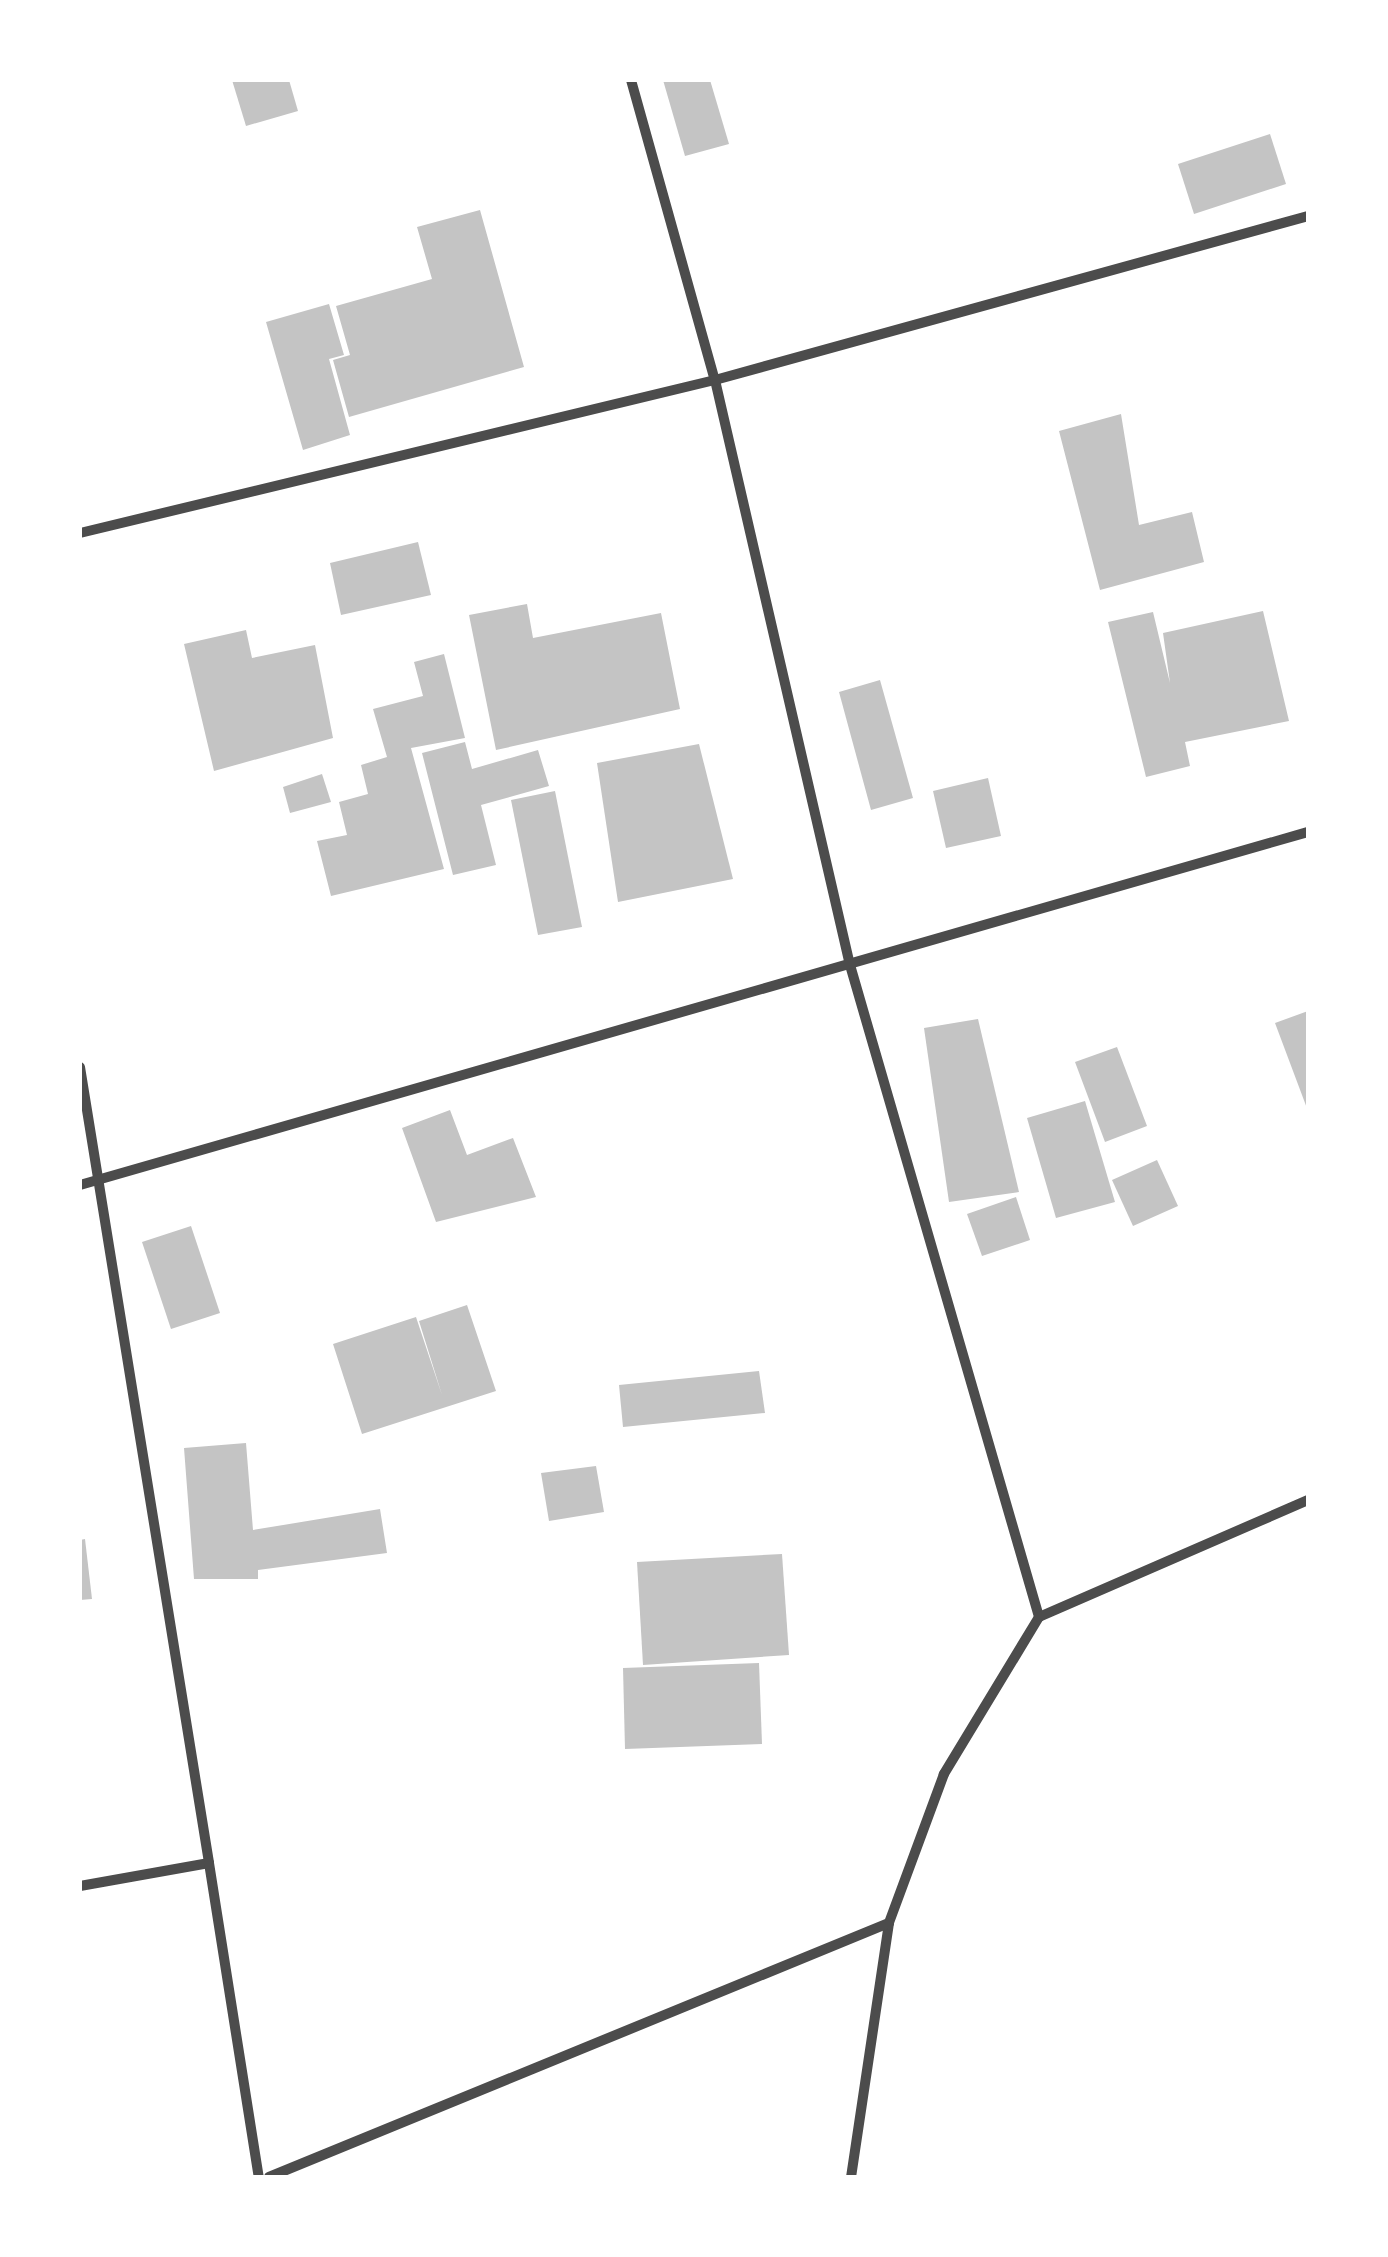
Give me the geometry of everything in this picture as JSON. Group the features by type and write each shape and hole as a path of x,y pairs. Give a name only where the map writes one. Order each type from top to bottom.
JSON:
{"street":[{"path":"631,80 715,380 850,965 1040,1617"},
{"path":"80,532 715,380 1308,216"},
{"path":"80,1186 1308,832"},
{"path":"80,1067 95,1181 259,2177"},
{"path":"851,2177 888,1923 944,1774 1040,1617 1308,1500"},
{"path":"80,1886 208,1864"},
{"path":"269,2177 888,1923"}],"building":[{"path":"232,80 289,80 298,111 246,126"},
{"path":"663,80 710,80 729,144 685,156"},
{"path":"1270,134 1286,184 1194,214 1178,164"},
{"path":"480,210 524,367 349,417 333,360 350,355 336,306 432,279 417,227"},
{"path":"329,304 344,355 329,359 350,435 303,450 266,322"},
{"path":"1121,414 1139,525 1192,512 1204,562 1100,590 1059,431"},
{"path":"418,542 431,595 341,615 330,563"},
{"path":"527,604 533,638 661,613 680,709 496,750 469,615"},
{"path":"1263,611 1289,721 1185,742 1190,766 1146,777 1108,622 1153,612 1170,683 1163,633"},
{"path":"246,630 252,658 315,645 333,738 214,771 184,644"},
{"path":"444,654 465,738 411,748 444,869 331,896 317,841 347,835 339,802 368,794 361,765 387,757 373,709 423,696 414,662"},
{"path":"880,680 913,798 871,810 839,692"},
{"path":"465,742 472,769 538,750 549,786 481,805 496,865 453,875 422,753"},
{"path":"699,744 733,879 618,902 597,763"},
{"path":"322,774 331,802 290,813 283,787"},
{"path":"988,778 1001,836 946,848 933,791"},
{"path":"555,791 582,927 538,935 511,800"},
{"path":"1308,1011 1308,1111 1275,1023"},
{"path":"978,1019 1019,1192 949,1202 924,1028"},
{"path":"1117,1047 1147,1126 1105,1142 1075,1062"},
{"path":"1085,1101 1115,1202 1056,1218 1027,1118"},
{"path":"450,1110 467,1155 513,1138 536,1197 436,1222 402,1128"},
{"path":"1157,1160 1178,1206 1133,1226 1112,1180"},
{"path":"1016,1197 1030,1240 982,1256 967,1214"},
{"path":"191,1226 220,1313 171,1329 142,1242"},
{"path":"467,1305 496,1391 362,1434 333,1344 416,1317 442,1395 419,1321"},
{"path":"759,1371 765,1413 623,1427 619,1385"},
{"path":"246,1443 253,1530 380,1509 387,1553 258,1570 258,1579 194,1579 184,1448"},
{"path":"596,1466 604,1512 549,1521 541,1473"},
{"path":"85,1539 92,1599 80,1600 80,1540"},
{"path":"782,1554 789,1655 643,1665 637,1562"},
{"path":"759,1663 762,1744 625,1749 623,1668"}]}
